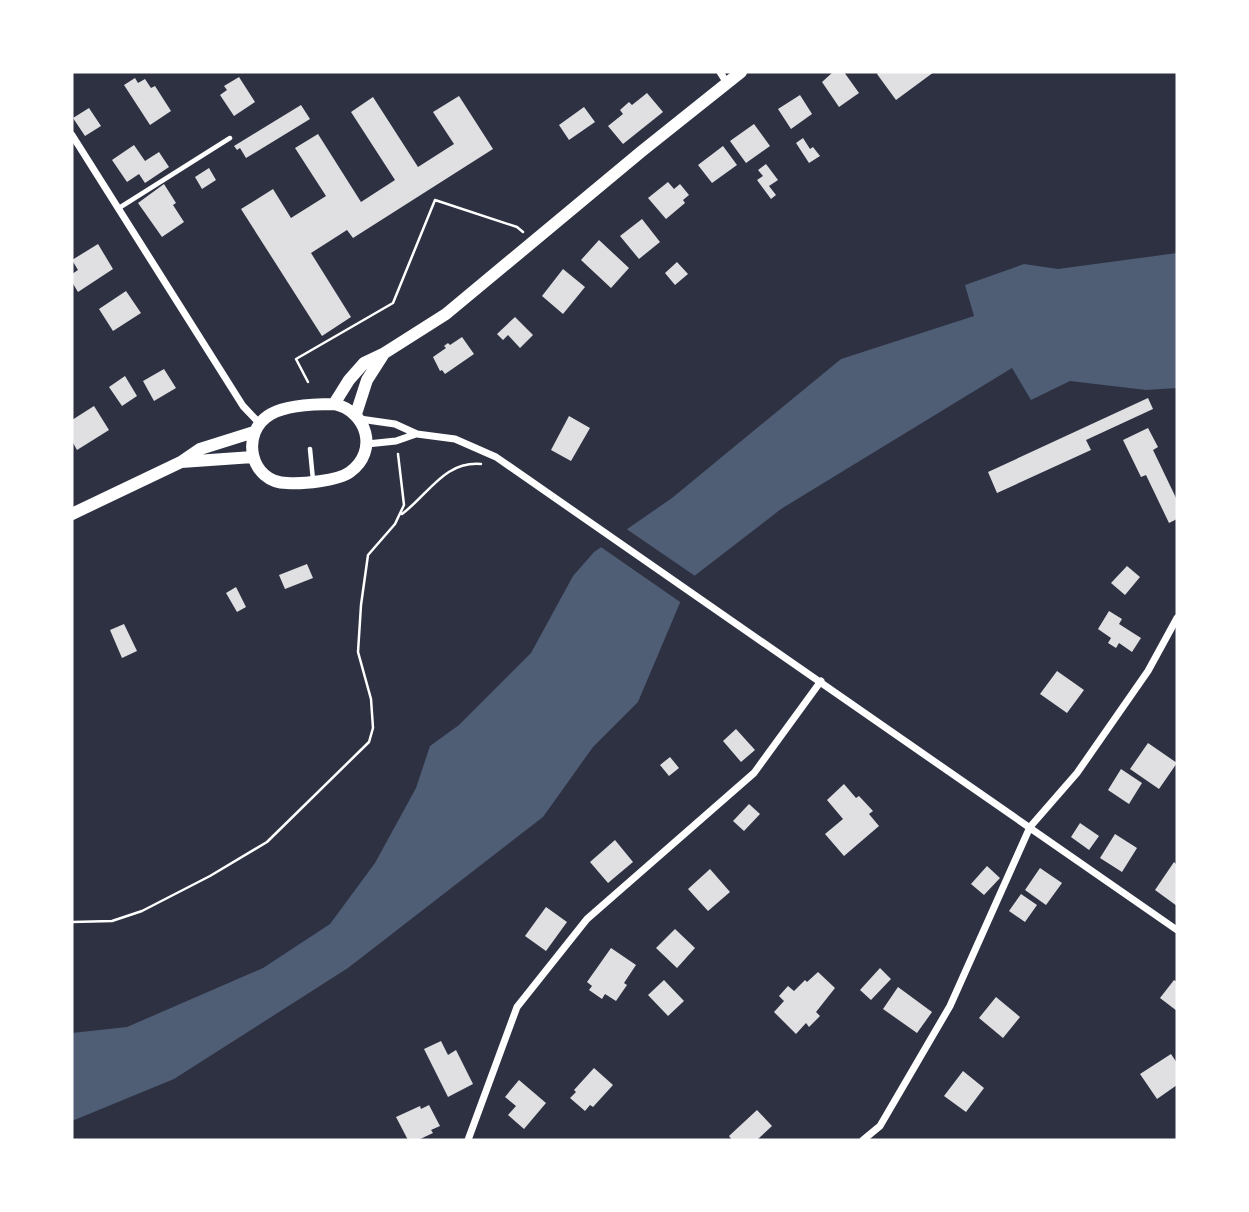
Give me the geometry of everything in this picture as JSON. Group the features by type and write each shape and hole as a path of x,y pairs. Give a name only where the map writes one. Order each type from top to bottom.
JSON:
{"main road":[{"path":"334,404 364,363 383,355 446,314 741,72"},
{"path":"257,428 251,446 253,457 263,474 275,481 290,484 335,478 349,473 360,461 367,444 366,433 358,416 364,386 383,355"},
{"path":"72,514 181,462 200,449 257,428 278,411 334,404 358,416"},
{"path":"181,462 253,457"}],"street":[{"path":"719,72 727,83"},
{"path":"72,135 257,428"},
{"path":"358,416 395,424 417,434 448,437 478,447 507,465 1177,930"},
{"path":"367,444 396,441 417,434"},
{"path":"863,1140 880,1126 950,1006 1030,827 1077,773 1148,671 1177,618"},
{"path":"468,1140 517,1007 587,919 754,773 821,681"}],"lane":[{"path":"119,208 230,138"},
{"path":"310,449 313,481"}],"path":[{"path":"308,382 296,359 393,303 435,200 517,227 534,241"},
{"path":"397,446 404,493 402,514"},
{"path":"72,922 112,921 142,911 210,876 267,842 369,742 373,727 371,699 358,652 368,555 402,514 453,468 471,463 481,464"}],"water":[{"path":"1177,253 1177,388 1146,390 1070,381 1031,400 1012,368 781,509 693,577 638,702 593,747 543,817 348,968 174,1079 72,1121 72,1033 127,1027 263,968 330,924 375,863 416,788 430,746 459,725 531,653 573,576 594,552 672,498 841,359 974,316 965,285 1024,264 1058,269"}],"pier":[{"path":"625,528 698,578 683,604 598,545"}],"building":[{"path":"833,72 844,72 859,93 839,107 822,82"},
{"path":"934,72 896,100 877,74"},
{"path":"239,77 255,102 234,116 220,95 227,90 224,86"},
{"path":"135,78 138,83 145,79 151,88 155,86 171,111 150,125 124,85"},
{"path":"647,93 663,112 623,144 608,126 623,114 620,110 629,102 632,105"},
{"path":"800,95 812,114 791,129 778,109"},
{"path":"459,96 493,149 353,238 347,230 311,253 351,317 322,336 241,209 273,189 291,218 326,196 295,148 318,134 361,202 395,180 351,112 373,97 418,167 454,144 433,112"},
{"path":"301,105 310,119 246,158 240,148 237,150 234,146"},
{"path":"584,107 595,122 569,140 559,125"},
{"path":"89,108 101,126 85,136 73,118"},
{"path":"754,124 770,146 746,163 730,141"},
{"path":"803,138 810,149 813,147 820,156 809,163 796,143"},
{"path":"134,145 145,161 159,152 169,167 145,183 139,174 127,182 112,160"},
{"path":"723,146 737,165 712,183 698,165"},
{"path":"766,164 778,180 769,186 776,195 771,199 757,180 763,176 758,170"},
{"path":"209,168 216,180 202,189 195,177"},
{"path":"668,182 674,189 680,184 689,195 683,200 685,203 666,219 648,198"},
{"path":"164,184 184,222 162,237 138,203"},
{"path":"642,219 660,242 639,259 620,236"},
{"path":"599,240 629,268 611,288 581,260"},
{"path":"98,244 113,269 78,292 72,282 72,274 78,270 72,260"},
{"path":"677,262 688,274 675,285 665,273"},
{"path":"563,269 585,287 563,314 542,296"},
{"path":"126,291 141,313 113,331 99,309"},
{"path":"515,317 533,335 520,348 508,335 503,340 497,334"},
{"path":"462,337 474,354 445,374 440,371 433,357 446,348 444,346 448,343 450,345"},
{"path":"164,369 176,388 154,401 143,381"},
{"path":"125,376 137,396 122,406 109,387"},
{"path":"1148,398 1153,409 1086,440 1091,450 997,493 988,472"},
{"path":"94,406 109,430 77,450 72,441 72,420"},
{"path":"569,416 590,428 571,461 551,450"},
{"path":"1148,428 1158,447 1153,450 1177,500 1177,519 1169,523 1146,475 1141,477 1123,440"},
{"path":"307,564 313,578 285,589 279,575"},
{"path":"1127,566 1140,577 1125,595 1111,583"},
{"path":"236,587 246,607 237,612 226,593"},
{"path":"1109,611 1122,619 1119,624 1141,638 1132,652 1119,643 1116,648 1108,643 1111,638 1098,629"},
{"path":"124,624 137,651 122,658 110,630"},
{"path":"1057,671 1084,690 1067,713 1040,694"},
{"path":"736,729 755,750 741,762 723,741"},
{"path":"1148,743 1177,763 1159,789 1130,769"},
{"path":"670,757 679,768 669,776 660,765"},
{"path":"1121,769 1142,783 1129,804 1108,790"},
{"path":"844,784 873,811 869,814 879,826 844,856 825,834 843,819 827,800"},
{"path":"749,804 760,814 744,831 733,821"},
{"path":"1080,823 1099,836 1089,850 1071,837"},
{"path":"1115,834 1137,848 1122,872 1100,858"},
{"path":"615,840 633,862 608,883 590,862"},
{"path":"1174,862 1177,865 1177,906 1155,890"},
{"path":"987,866 1000,878 984,895 971,884"},
{"path":"1040,868 1062,883 1046,905 1025,890"},
{"path":"710,869 730,892 708,911 688,889"},
{"path":"1021,894 1037,905 1025,922 1009,911"},
{"path":"546,907 567,922 546,951 525,936"},
{"path":"675,929 695,948 677,968 656,948"},
{"path":"611,948 636,965 616,1001 605,994 602,999 589,990 592,986 587,982"},
{"path":"880,968 891,979 871,1000 860,990"},
{"path":"818,972 835,988 816,1012 820,1016 809,1027 806,1023 796,1034 774,1012 784,1001 779,996 788,986 794,991"},
{"path":"664,980 684,1001 668,1016 648,995"},
{"path":"1174,980 1177,982 1177,1011 1160,998"},
{"path":"898,987 932,1012 917,1033 883,1009"},
{"path":"996,997 1020,1017 1003,1038 979,1018"},
{"path":"441,1041 448,1055 456,1050 473,1084 448,1097 424,1049"},
{"path":"1171,1054 1177,1063 1177,1085 1157,1099 1140,1074"},
{"path":"594,1068 613,1085 593,1107 590,1105 585,1111 570,1098"},
{"path":"963,1071 984,1088 966,1112 944,1096"},
{"path":"519,1080 546,1103 524,1129 508,1115 516,1106 505,1097"},
{"path":"429,1105 440,1126 431,1130 433,1133 418,1140 408,1140 396,1117 420,1106 421,1109"},
{"path":"757,1110 772,1126 759,1140 732,1140 729,1136"}]}
